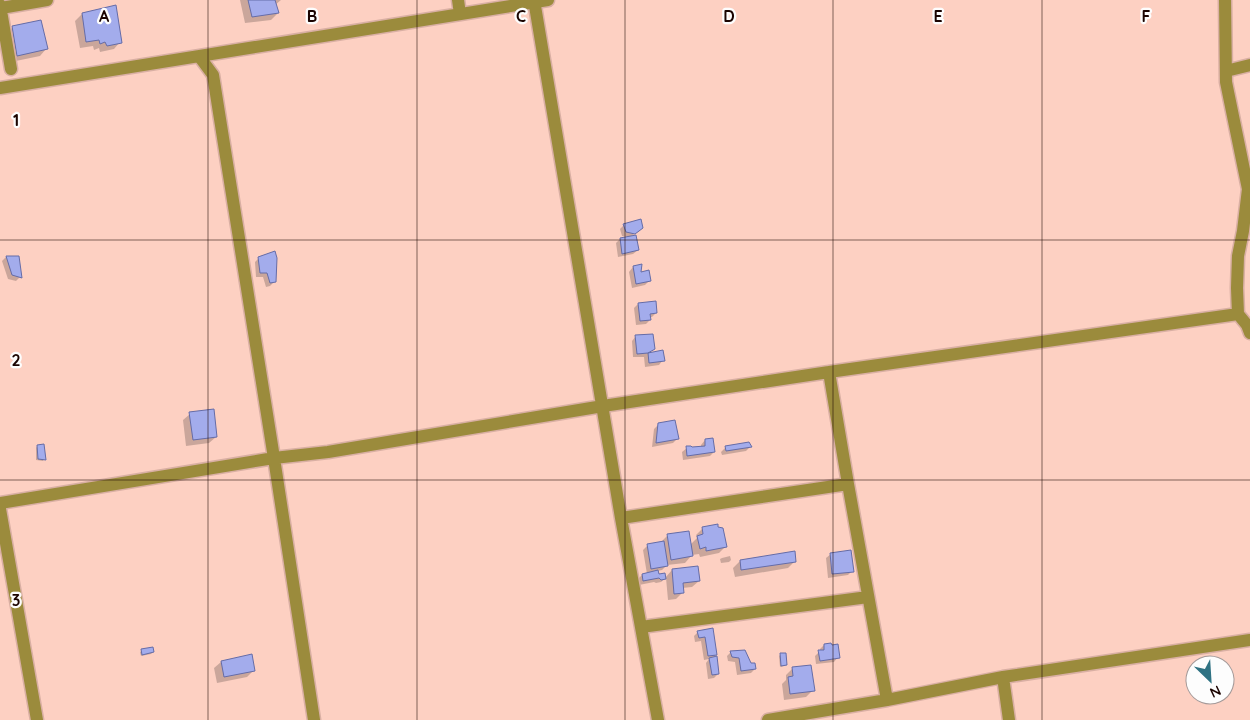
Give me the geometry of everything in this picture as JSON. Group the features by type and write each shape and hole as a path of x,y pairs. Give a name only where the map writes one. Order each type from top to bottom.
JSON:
{"street":[{"path":"11,69 0,7 47,0"},
{"path":"458,0 460,14"},
{"path":"0,88 548,0"},
{"path":"1225,0 1226,82 1248,189 1246,230 1238,256 1238,314 1247,325 1250,333"},
{"path":"534,1 621,518 658,720"},
{"path":"213,75 226,52"},
{"path":"199,56 213,75 314,720"},
{"path":"1226,71 1250,66"},
{"path":"0,503 274,458 328,452 603,406 1238,314"},
{"path":"829,372 887,700"},
{"path":"621,518 848,484"},
{"path":"0,509 37,720"},
{"path":"641,627 868,597"},
{"path":"768,720 887,700 1003,677 1250,640"},
{"path":"1003,677 1009,720"}],"building":[{"path":"248,0 275,0 279,13 252,17"},
{"path":"116,5 122,43 107,46 105,42 100,44 99,40 86,42 82,13"},
{"path":"41,20 48,49 17,56 12,26"},
{"path":"641,219 643,228 635,234 626,232 623,224"},
{"path":"636,235 639,250 622,254 620,238"},
{"path":"275,251 277,258 276,282 270,283 267,273 260,273 258,257"},
{"path":"6,256 19,256 22,278 12,275"},
{"path":"642,264 641,272 649,270 651,281 636,284 633,266"},
{"path":"656,301 657,313 650,314 651,320 640,321 638,303"},
{"path":"653,334 655,349 648,353 637,354 635,335"},
{"path":"663,350 665,361 649,363 648,353"},
{"path":"214,409 217,437 193,440 189,412"},
{"path":"675,420 679,439 656,443 658,423"},
{"path":"713,438 715,452 687,456 686,446 705,446 705,439"},
{"path":"749,442 752,447 726,451 725,446"},
{"path":"44,444 46,460 38,459 37,445"},
{"path":"718,524 718,527 723,528 727,547 706,551 706,547 700,549 697,536 703,534 702,527"},
{"path":"689,531 693,556 671,560 667,534"},
{"path":"664,541 668,566 651,569 647,544"},
{"path":"851,550 854,572 832,574 830,553"},
{"path":"795,551 796,562 741,570 740,560"},
{"path":"698,566 700,581 683,583 684,593 674,594 672,569"},
{"path":"658,570 659,574 665,573 666,579 661,580 659,578 643,581 642,574"},
{"path":"713,628 717,655 708,656 705,637 699,638 697,631"},
{"path":"831,643 832,645 838,644 840,658 820,661 818,650 824,650 824,644"},
{"path":"153,647 154,652 142,655 141,649"},
{"path":"745,650 751,663 755,663 756,669 741,671 739,658 732,657 730,651"},
{"path":"780,653 786,653 787,665 781,666"},
{"path":"252,654 255,671 224,677 221,661"},
{"path":"717,656 719,674 712,675 709,658"},
{"path":"811,665 815,691 790,694 788,677 793,676 792,667"}]}
